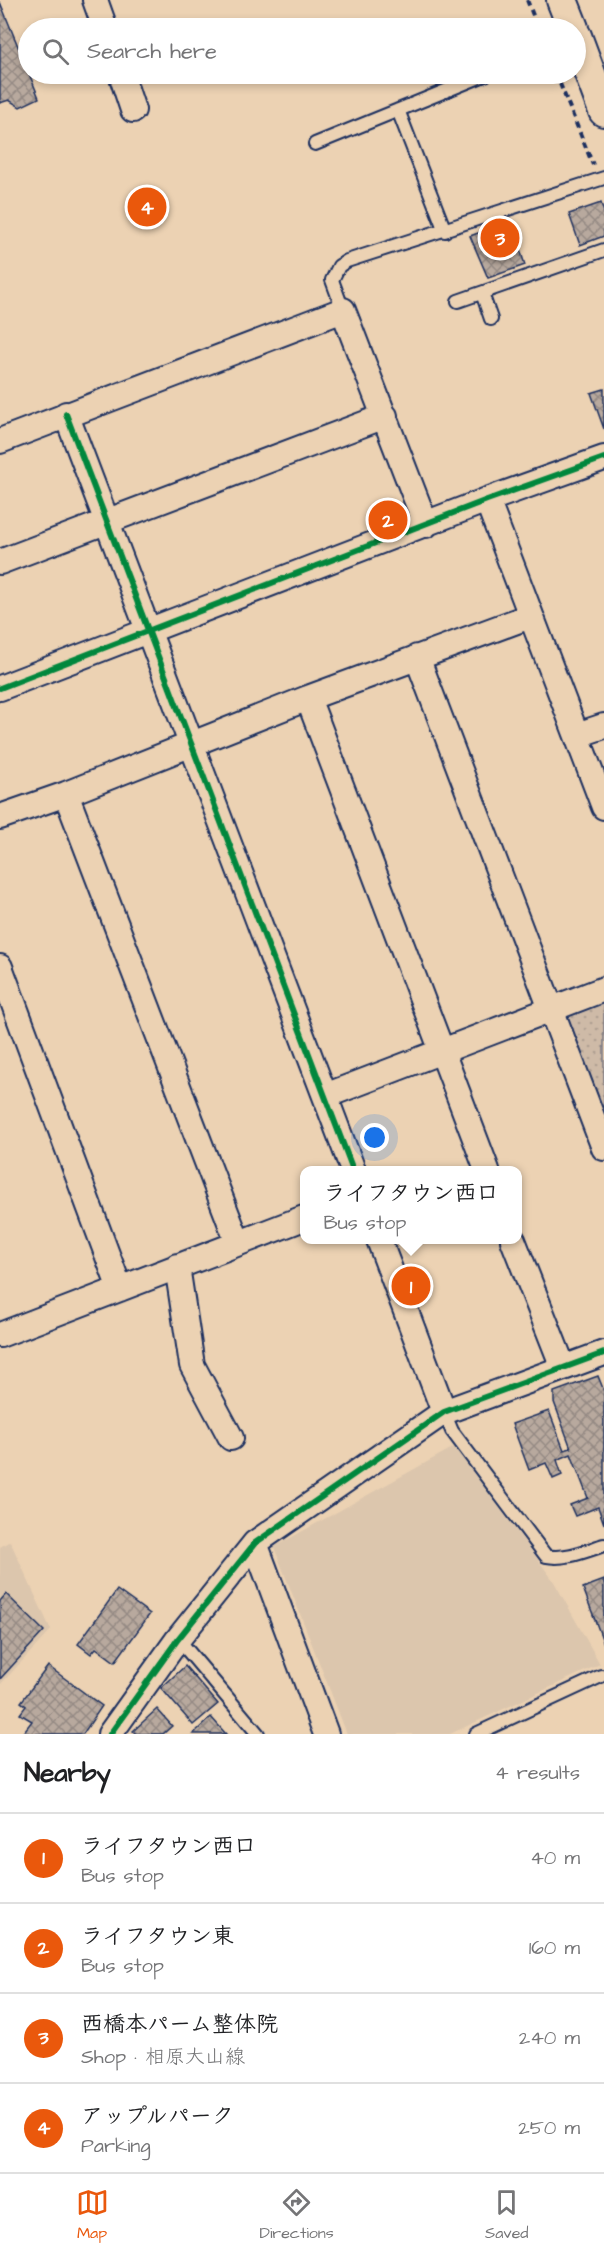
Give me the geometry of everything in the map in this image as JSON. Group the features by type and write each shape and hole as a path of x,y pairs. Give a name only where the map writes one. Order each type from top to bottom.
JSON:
{"street":[{"path":"95,0 101,18"},
{"path":"562,0 569,18"},
{"path":"586,63 604,111"},
{"path":"124,84 133,110"},
{"path":"0,441 343,310 426,525"},
{"path":"66,414 351,1166"},
{"path":"0,562 385,416"},
{"path":"0,688 488,500 603,463"},
{"path":"488,500 604,807"},
{"path":"0,817 66,794 308,698 530,616"},
{"path":"417,657 604,1148"},
{"path":"308,698 485,1166"},
{"path":"577,735 604,726"},
{"path":"66,794 238,1243"},
{"path":"0,967 120,1289"},
{"path":"325,1096 604,989"},
{"path":"0,1334 300,1220"},
{"path":"381,1244 444,1412"},
{"path":"515,1244 563,1367"},
{"path":"177,1266 192,1365 231,1438"},
{"path":"115,1732 178,1639 255,1544 444,1412 604,1353"},
{"path":"255,1544 326,1734"}],"lane":[{"path":"315,144 462,84"},
{"path":"398,110 445,231"},
{"path":"343,310 332,280 339,266 347,261 601,179"},
{"path":"458,301 604,250"},
{"path":"482,293 491,319"},
{"path":"444,1412 452,1431 546,1556 565,1557 604,1545"},
{"path":"178,1639 258,1734"},
{"path":"476,1734 602,1676"}],"path":[{"path":"527,0 534,18"},
{"path":"560,84 601,179"}],"shaded area":[{"path":"604,989 604,1148 552,1009"},
{"path":"454,1447 553,1580 600,1664 450,1734 347,1734 274,1547"},
{"path":"10,1541 51,1630 0,1685 0,1547"}],"building":[{"path":"0,2 18,46 18,84 33,84 39,98 20,107 9,100 0,103"},
{"path":"601,203 604,212 604,236 580,245 569,214"},
{"path":"511,221 525,265 488,278 470,236"},
{"path":"604,389 604,429 591,393"},
{"path":"598,1376 604,1391 604,1524 598,1507 575,1516 570,1505 588,1498 571,1454 557,1460 562,1475 553,1479 546,1463 529,1470 512,1424 549,1411 564,1450 571,1448 554,1402 554,1392"},
{"path":"604,1580 604,1644 583,1588"},
{"path":"117,1590 150,1614 115,1662 96,1648 91,1654 78,1644"},
{"path":"6,1594 44,1631 0,1679 0,1601"},
{"path":"48,1666 102,1706 83,1734 22,1734 32,1721 20,1714 26,1706 21,1702"},
{"path":"185,1666 218,1704 193,1725 161,1688"},
{"path":"157,1709 172,1726 163,1734 136,1734 133,1731"},
{"path":"211,1717 226,1734 193,1734"}],"cycle path":[{"path":"66,414 351,1166"},
{"path":"0,688 487,500 604,458"},
{"path":"110,1734 178,1639 255,1543 444,1412 604,1353"}],"place":[{"name":"アップルパーク","path":"147,207"},
{"name":"西橋本パーム整体院","path":"500,238"},
{"name":"ライフタウン東","path":"388,520"},
{"name":"ライフタウン西口","path":"411,1286"}]}
